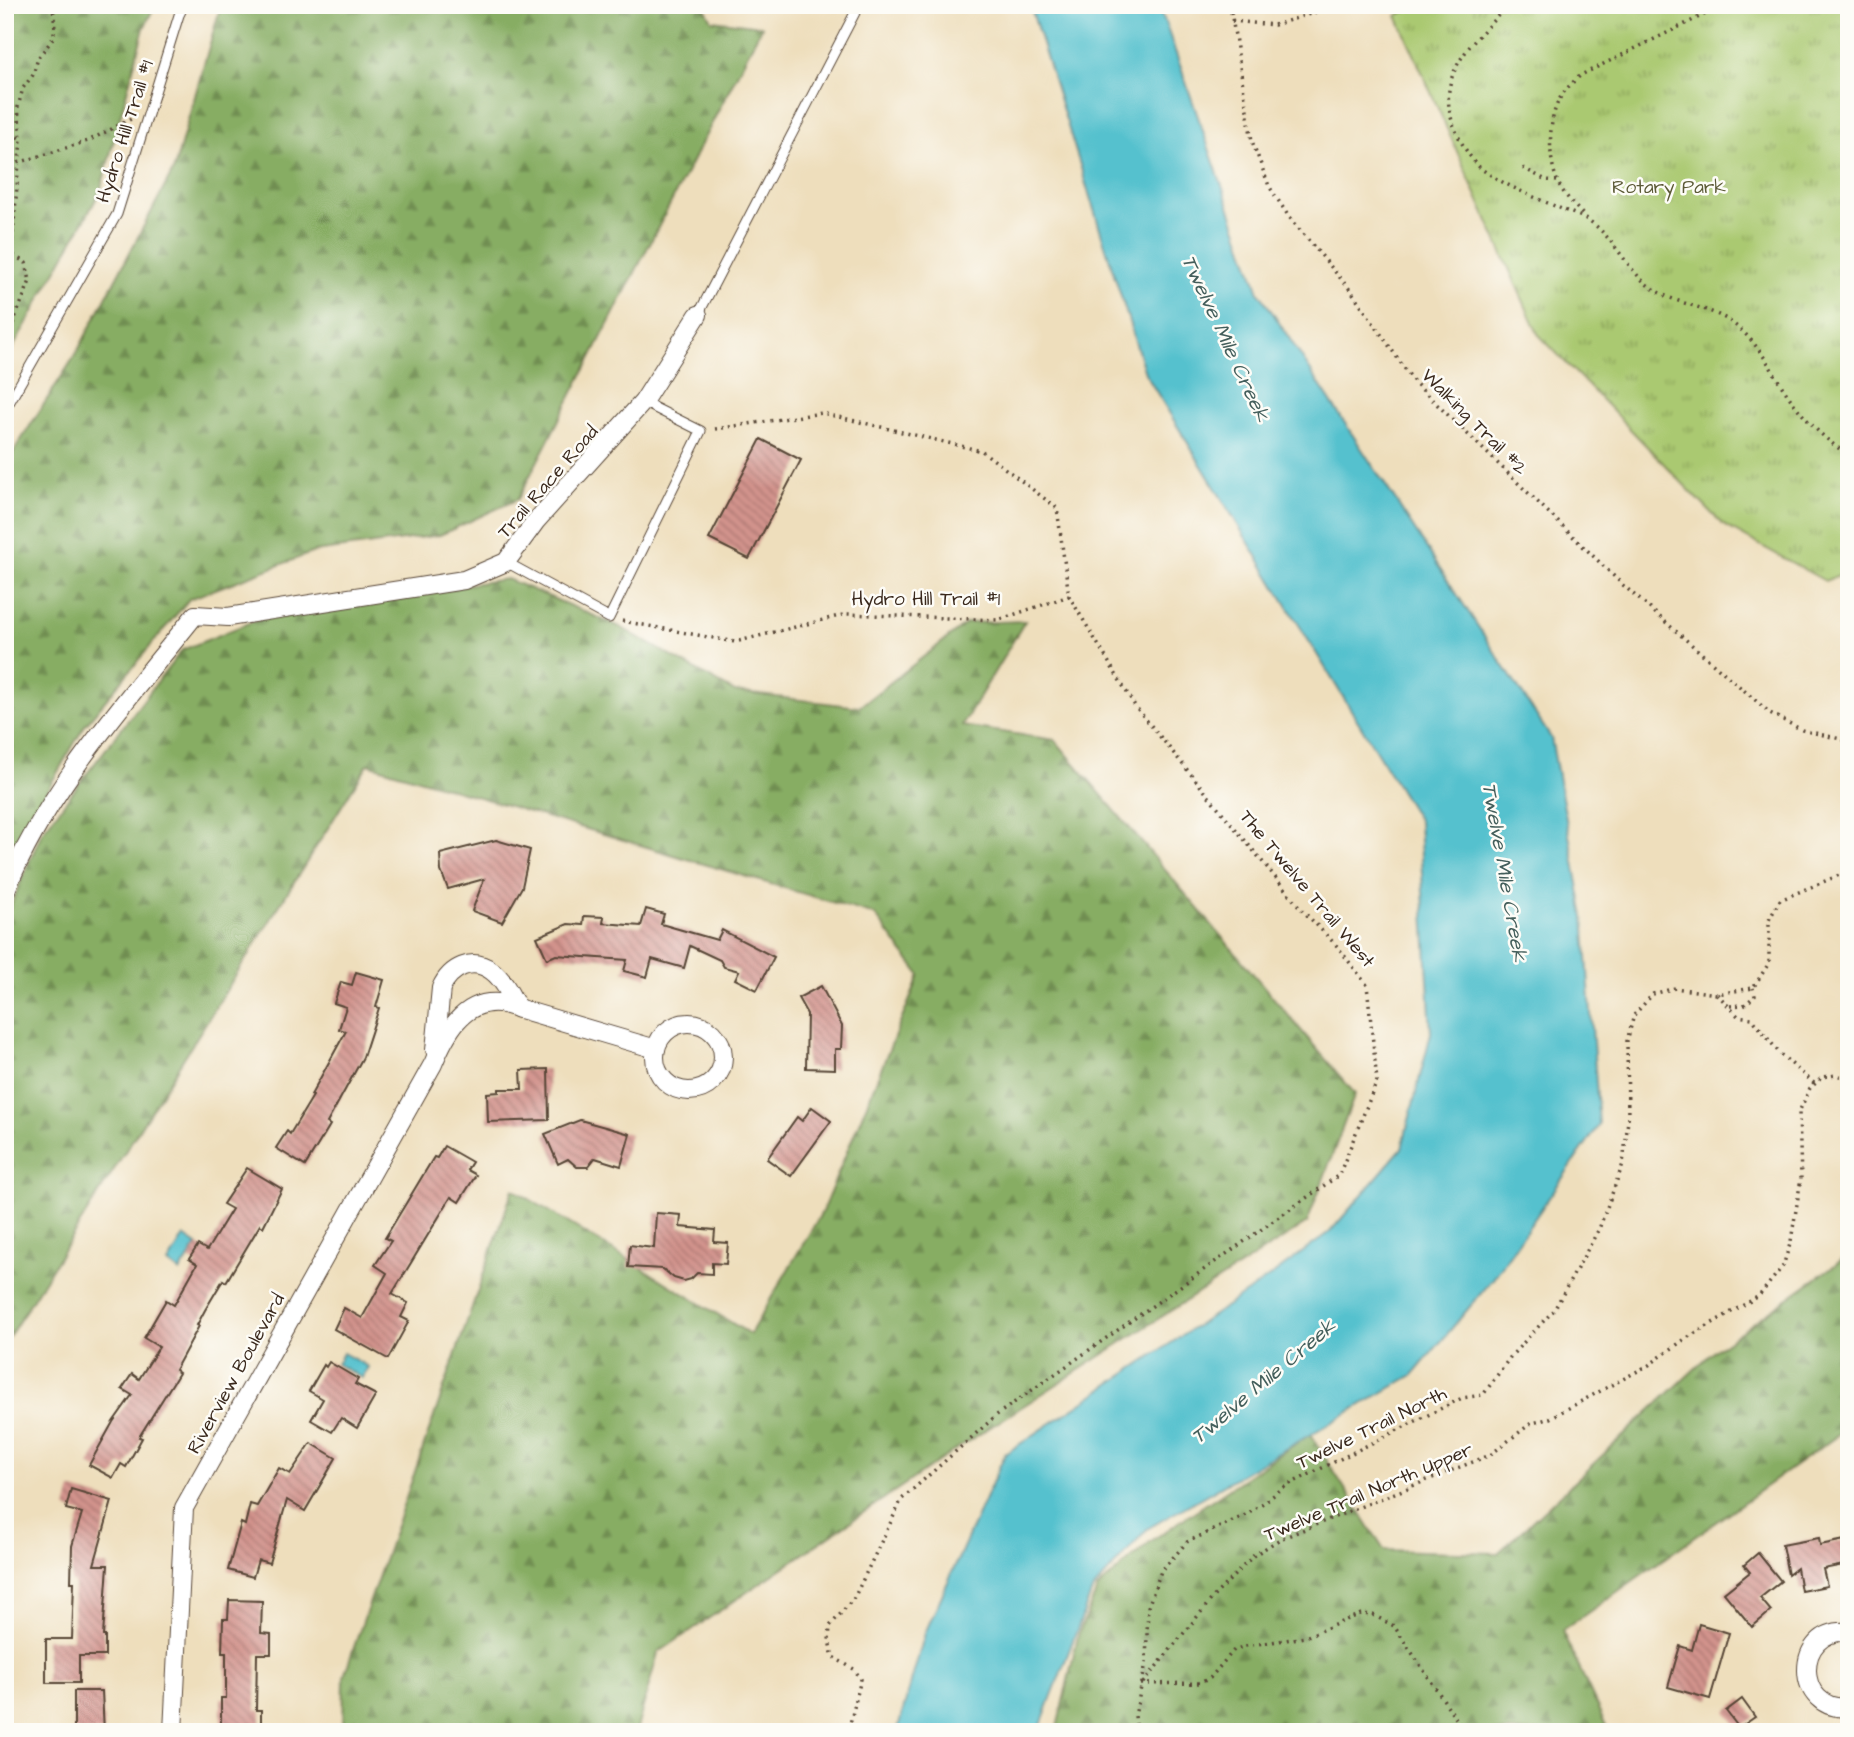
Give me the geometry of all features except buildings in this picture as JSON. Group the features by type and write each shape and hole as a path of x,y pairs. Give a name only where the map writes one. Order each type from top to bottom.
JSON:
{"street":[{"name":"Trail Race Road","path":"5,892 17,863 76,764 195,615 228,617 464,580 506,562 536,521 643,402 698,315"},
{"name":"Riverview Boulevard","path":"433,1063 441,988 457,968 475,964 493,971 518,1009"},
{"name":"Riverview Boulevard","path":"173,1732 184,1508 451,1027 468,1011 494,1002 656,1049"},
{"path":"1849,1632 1833,1633 1822,1638 1814,1646 1805,1668 1812,1691 1821,1700 1831,1706 1849,1707"}],"lane":[{"name":"Hydro Hill Trail #1","path":"5,410 117,214 184,5"},
{"name":"Trail Race Road","path":"698,315 859,5"},
{"path":"506,562 609,618 701,431 643,402"}],"path":[{"path":"5,288 9,282 13,254 21,139 18,107 23,88 33,75 38,58 52,40 55,29 53,5"},
{"name":"Walking Trail #2","path":"1230,5 1252,141 1269,186 1289,217 1352,292 1414,382 1623,585 1770,713 1802,730 1849,741"},
{"path":"1232,21 1274,24 1340,5"},
{"path":"1508,5 1459,58 1447,93 1450,117 1460,139 1481,169 1589,221"},
{"path":"1724,5 1580,75 1569,86 1558,102 1551,131 1552,162 1557,181 1568,199 1649,286 1678,301 1724,317 1747,335 1816,432 1849,455"},
{"path":"5,167 88,141 149,110"},
{"path":"5,130 21,139"},
{"path":"1524,168 1546,180 1557,181"},
{"path":"5,343 30,281 26,264 13,254"},
{"name":"The Twelve Trail West","path":"701,431 822,413 982,451 1057,508 1069,596 1135,706 1367,985 1377,1081 1339,1175 998,1414 902,1499 855,1598 830,1626 829,1642 833,1657 854,1670 861,1679 848,1732"},
{"name":"Hydro Hill Trail #1","path":"609,618 735,642 847,614 998,620 1069,596"},
{"path":"1730,1006 1744,1005 1755,996 1754,988 1769,963 1769,920 1780,900 1849,871"},
{"name":"Twelve Trail North","path":"1137,1732 1135,1716 1146,1664 1148,1607 1161,1571 1187,1542 1248,1514 1286,1486 1462,1398 1483,1395 1511,1356 1554,1310 1599,1229 1623,1164 1628,1119 1627,1041 1634,1015 1653,994 1675,988 1717,994 1754,988"},
{"path":"1717,994 1738,1016 1752,1018 1780,1054 1815,1084 1823,1077 1836,1075 1849,1079"},
{"name":"Twelve Trail North Upper","path":"1141,1684 1215,1595 1253,1556 1280,1539 1490,1455 1530,1423 1550,1418 1649,1365 1685,1339 1759,1296 1783,1266 1791,1241 1801,1179 1799,1112 1810,1088 1815,1084"},
{"path":"1141,1684 1200,1683 1210,1678 1234,1650 1305,1637 1361,1614 1373,1615 1394,1626 1465,1732"}],"green space":[{"path":"5,5 155,5 144,28 100,192 5,362"},
{"path":"221,5 703,5 712,20 762,26 518,499 440,535 314,552 189,599 85,725 5,863 5,465 76,354 174,169"},
{"name":"Rotary Park","path":"1415,5 1849,5 1849,571 1825,581 1722,524 1538,334 1397,16"},
{"path":"507,579 618,626 735,692 859,707 967,623 1025,621 962,726 1055,740 1355,1094 1307,1223 958,1448 658,1653 636,1732 343,1732 344,1676 513,1189 750,1334 822,1212 920,975 875,915 368,764 9,1337 5,1336 5,919 42,832 182,650 278,611"},
{"path":"1849,1255 1849,1433 1841,1433 1562,1631 1609,1732 1056,1732 1079,1632 1098,1588 1151,1541 1310,1434 1384,1550 1498,1553 1715,1350"}],"water":[{"name":"Twelve Mile Creek","path":"1030,5 1159,5 1259,292 1551,738 1584,916 1599,1125 1493,1279 1413,1375 1147,1529 1092,1591 1038,1732 897,1732 925,1633 1005,1454 1261,1283 1330,1232 1402,1148 1431,1033 1419,821 1145,373"},
{"path":"184,1236 197,1245 180,1272 168,1263"},
{"path":"343,1353 368,1367 362,1378 337,1364"}]}
